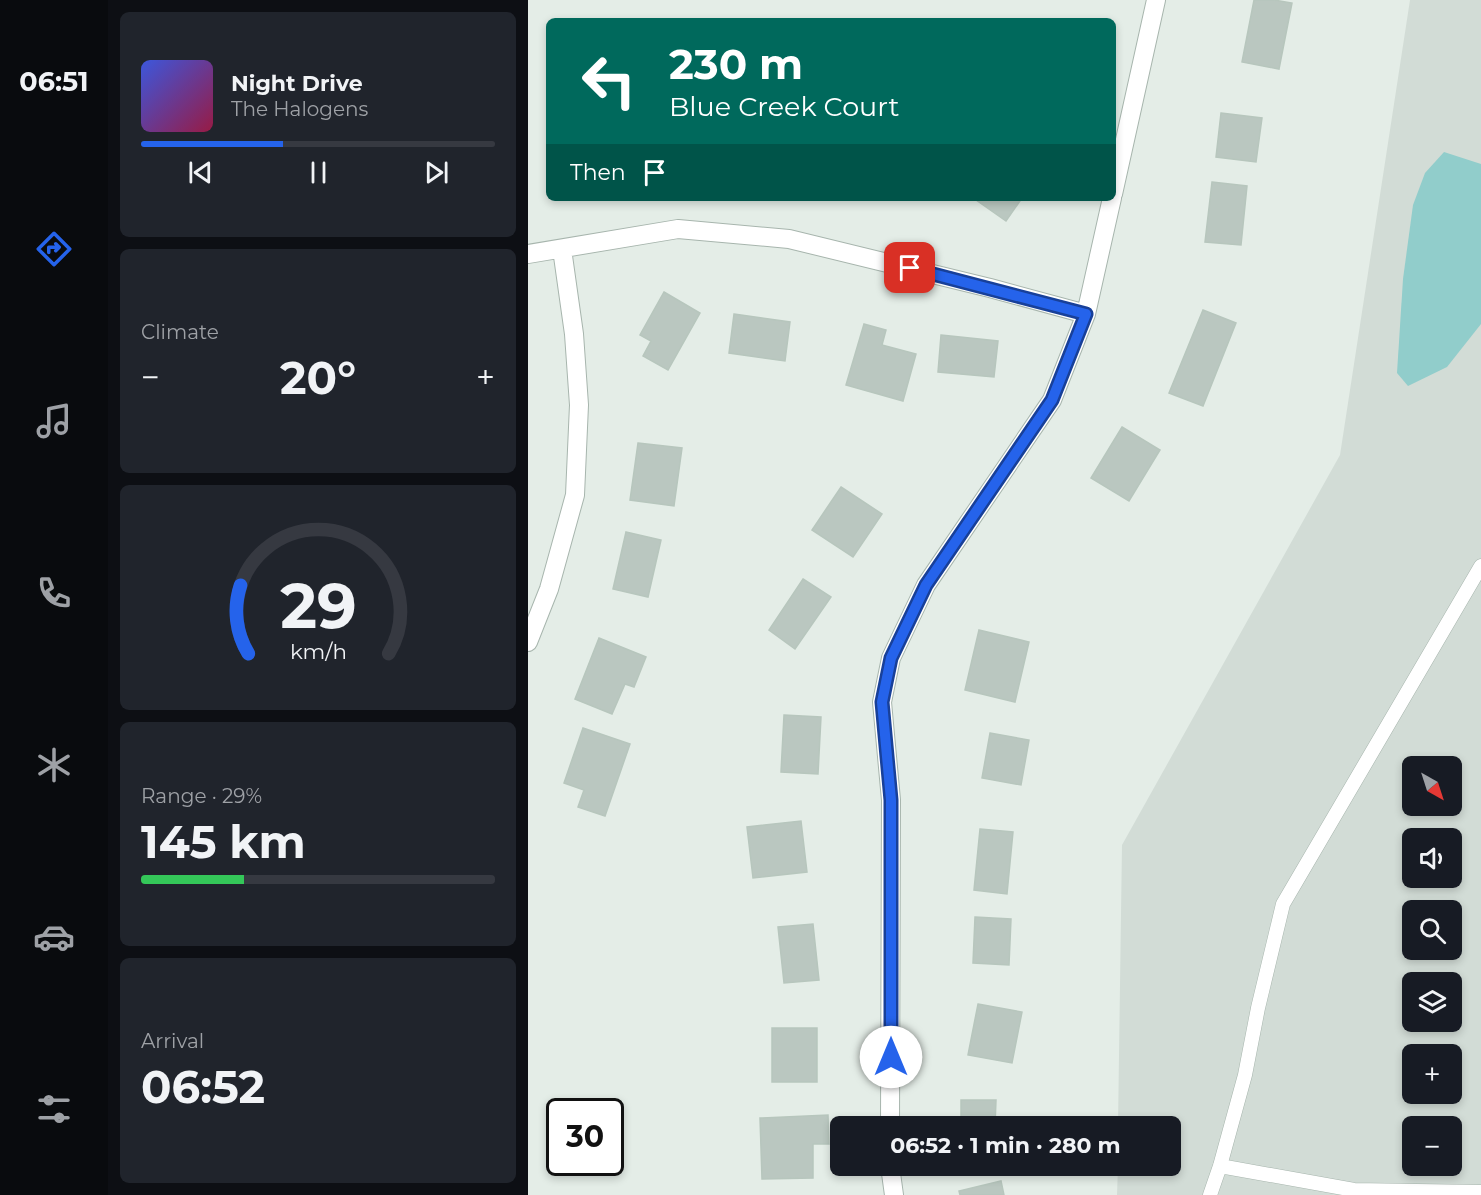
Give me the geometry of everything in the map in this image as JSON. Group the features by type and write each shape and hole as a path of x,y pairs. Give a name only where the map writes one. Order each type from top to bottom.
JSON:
{"street":[{"path":"1116,182 1156,0"},
{"path":"890,1116 891,800 882,702 891,658 926,585 1052,400 1086,314 1112,201"},
{"path":"528,254 678,229 789,239 1086,314"},
{"path":"528,642 549,589 574,495 579,405 574,334 562,249"},
{"path":"891,1176 894,1195"}],"lane":[{"path":"1210,1195 1245,1074 1283,904 1481,566"},
{"path":"1220,1166 1354,1190 1481,1192"}],"shaded area":[{"path":"1410,0 1481,0 1481,1195 1117,1195 1118,1176 1181,1176 1181,1116 1118,1116 1122,845 1340,455"}],"water":[{"path":"1444,152 1481,164 1481,324 1447,367 1408,386 1397,373 1403,279 1413,205 1425,173"}],"building":[{"path":"1254,0 1292,3 1279,69 1242,62"},
{"path":"1221,113 1262,118 1256,162 1216,157"},
{"path":"1212,182 1247,186 1241,245 1205,242"},
{"path":"977,201 1020,201 1006,221"},
{"path":"664,292 700,313 668,370 643,356 651,341 640,335"},
{"path":"1203,310 1236,323 1203,406 1169,393"},
{"path":"734,314 790,322 785,361 729,353"},
{"path":"864,324 886,330 882,345 916,354 903,401 846,385"},
{"path":"941,335 998,341 994,377 938,372"},
{"path":"1122,427 1160,450 1129,501 1091,478"},
{"path":"638,443 682,448 674,506 630,500"},
{"path":"841,487 882,514 853,557 812,530"},
{"path":"626,532 661,540 648,597 613,589"},
{"path":"803,579 831,597 795,649 769,630"},
{"path":"979,630 1029,642 1015,702 965,690"},
{"path":"599,638 646,657 634,687 625,684 612,714 575,699"},
{"path":"784,715 821,717 818,774 781,772"},
{"path":"583,728 630,744 605,816 578,807 584,790 564,783"},
{"path":"990,733 1029,740 1021,785 982,778"},
{"path":"801,821 807,872 753,878 747,827"},
{"path":"980,829 1013,832 1007,894 974,890"},
{"path":"975,917 1011,919 1009,965 973,963"},
{"path":"813,924 819,980 784,983 778,927"},
{"path":"978,1004 1022,1012 1012,1063 968,1055"},
{"path":"772,1028 817,1028 817,1082 772,1082"},
{"path":"961,1100 996,1100 995,1116 961,1116"},
{"path":"828,1115 829,1144 813,1144 813,1178 762,1179 760,1118"},
{"path":"1001,1181 1004,1195 960,1195 959,1191"}],"route":[{"path":"891,1057 891,800 882,702 891,658 926,585 1052,400 1086,314 910,268"}]}
